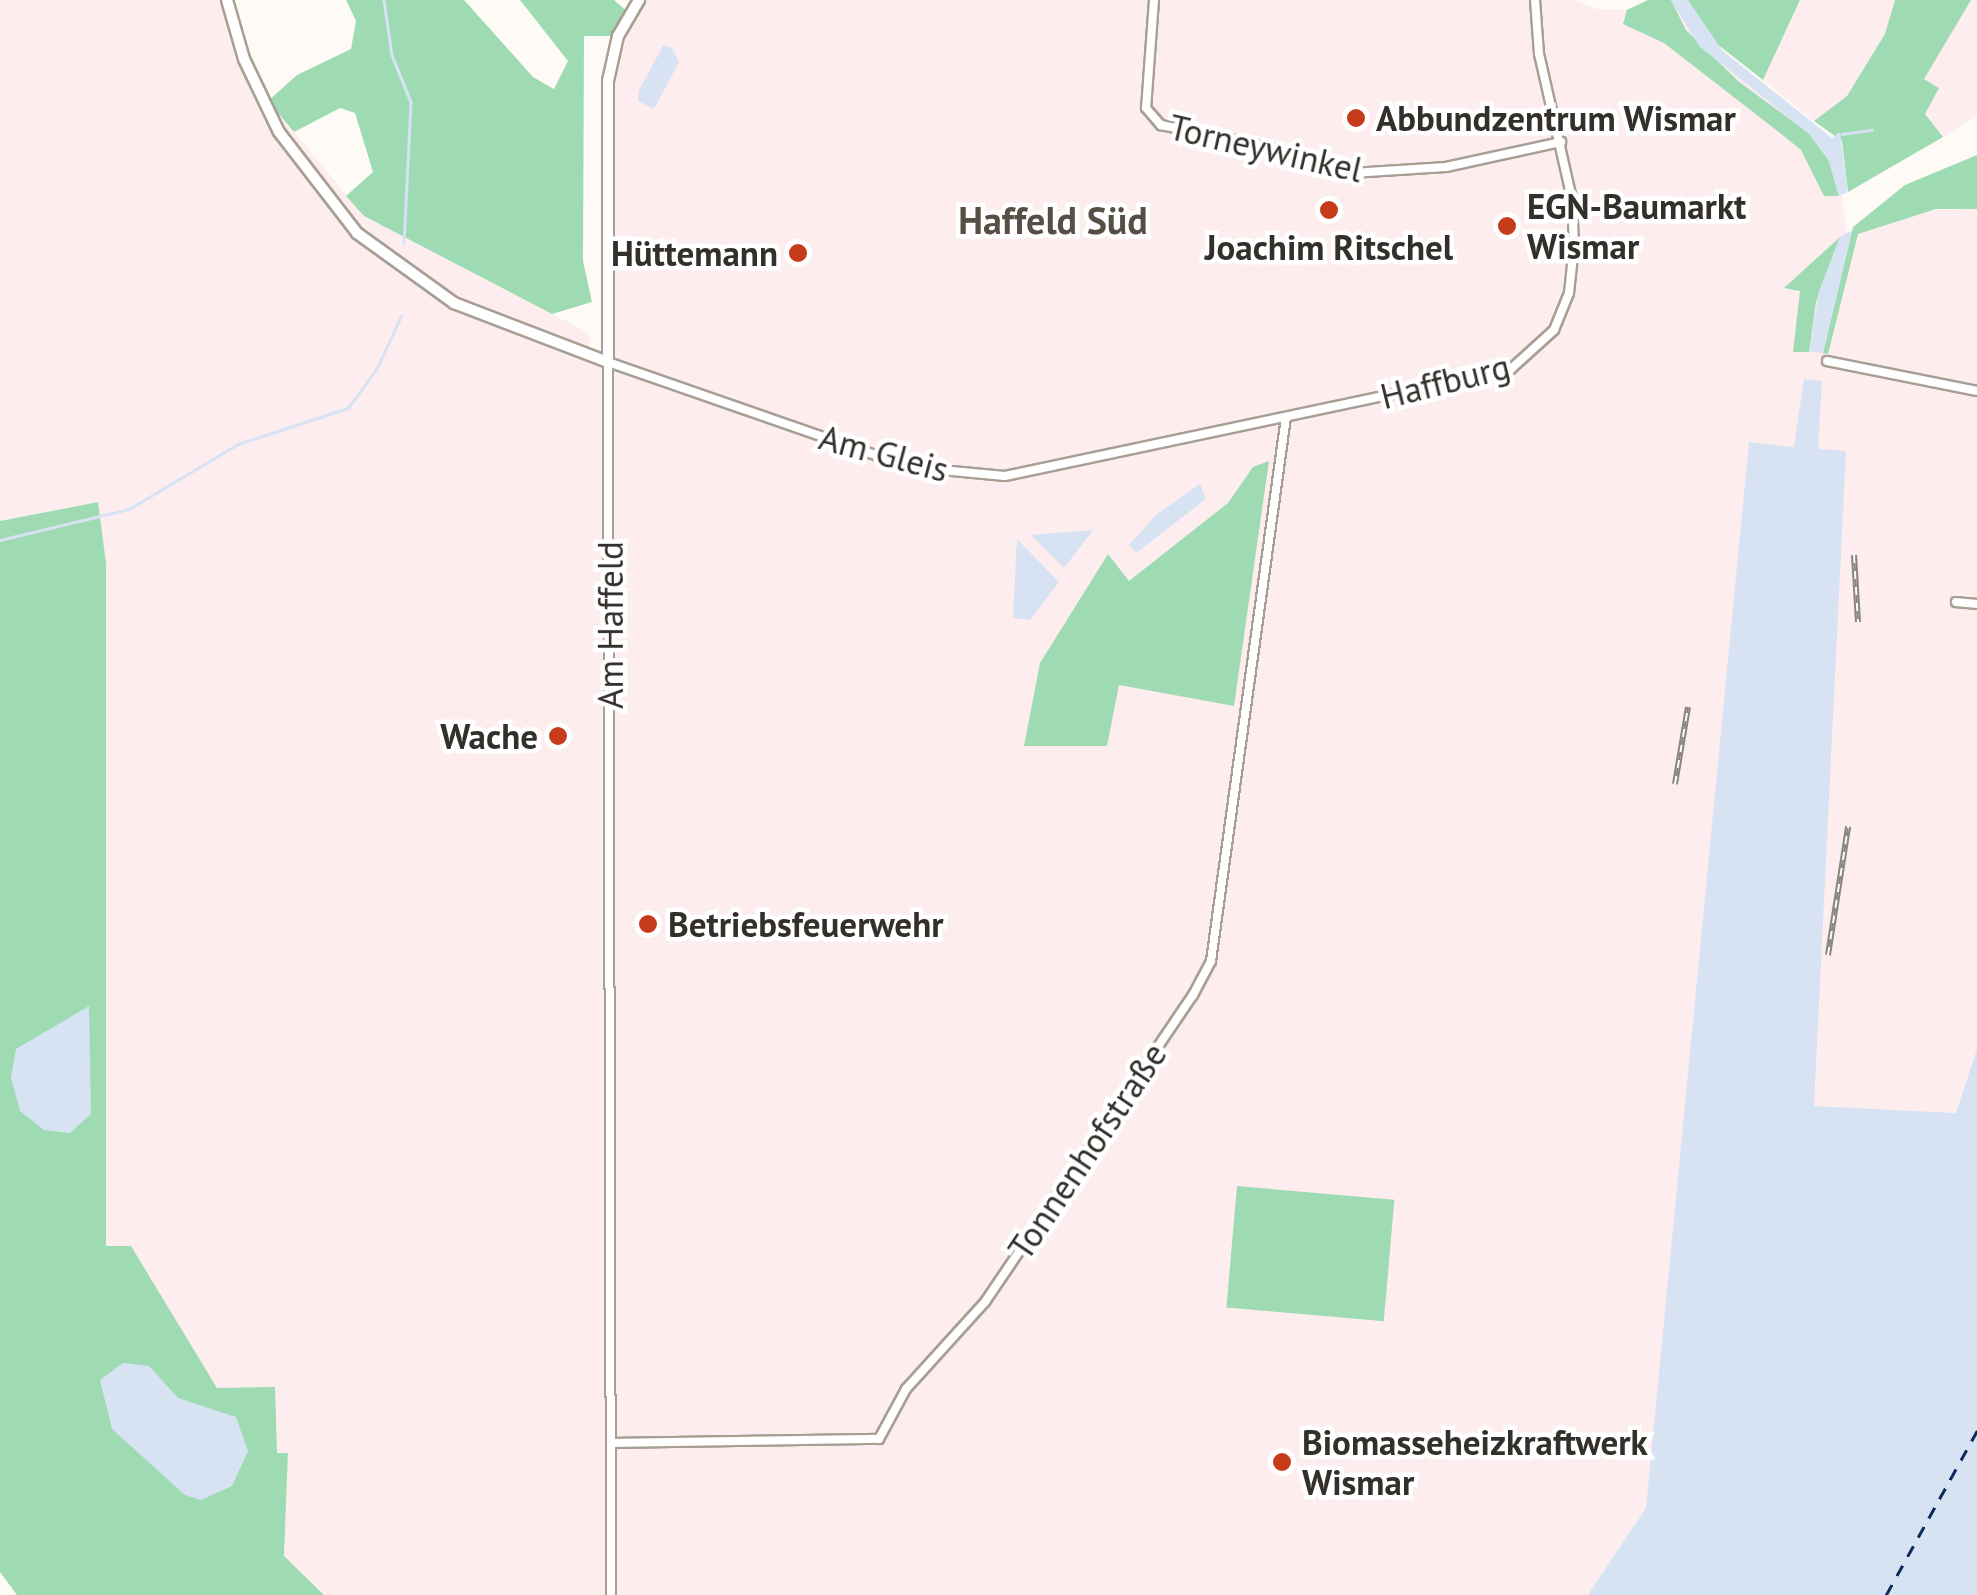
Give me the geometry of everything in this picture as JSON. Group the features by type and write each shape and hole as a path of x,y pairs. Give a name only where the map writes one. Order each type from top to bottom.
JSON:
{"street":[{"path":"227,0 244,58 279,132 357,233 454,303 608,362 608,81 618,36 639,0"},
{"name":"Torneywinkel","path":"1154,0 1146,108 1150,120 1161,125 1273,148 1352,173 1446,167 1561,142"},
{"name":"Haffburg","path":"1286,417 1488,378 1542,346 1563,312 1574,246 1561,142 1539,54 1534,0"},
{"path":"1827,361 1977,392"},
{"name":"Am Gleis","path":"608,362 880,458 972,475 1038,472 1286,417"},
{"name":"Am Haffeld","path":"608,362 612,1443"},
{"name":"Tonnenhofstraße","path":"612,1443 879,1439 906,1389 985,1302 1193,995 1211,961 1286,417"},
{"path":"1956,602 1977,604"},
{"path":"611,1595 612,1443"}],"shaded area":[{"path":"0,0 227,0 255,85 364,216 589,333 590,355 608,361 612,56 639,0 1574,0 1596,9 1627,10 1648,0 1681,0 1695,30 1810,124 1840,179 1846,233 1936,210 1977,209 1977,1051 1956,1113 1814,1106 1646,1508 1588,1595 324,1595 284,1556 288,1454 277,1453 217,1389 131,1247 106,1246 106,563 97,502 0,521"},
{"path":"1800,0 1977,0 1977,116 1943,137 1918,126 1884,37 1847,96 1814,121 1763,80"}],"green space":[{"path":"346,0 464,0 533,77 554,89 568,61 520,0 614,0 629,13 618,36 584,36 583,261 592,302 552,314 364,216 346,196 373,172 355,113 340,108 294,132 268,101 297,75 351,49 356,21"},
{"path":"1648,0 1671,0 1686,30 1738,81 1810,134 1829,161 1839,196 1824,196 1801,150 1785,137 1664,43 1623,24 1627,10"},
{"path":"1688,0 1800,0 1763,80 1708,37"},
{"path":"1895,0 1971,0 1924,79 1939,88 1925,114 1943,137 1848,192 1842,141 1814,121 1847,96 1885,34"},
{"path":"1977,155 1977,209 1936,209 1858,234 1828,354 1823,353 1853,227 1905,185"},
{"path":"1840,237 1816,302 1809,352 1793,352 1800,291 1784,288"},
{"path":"1269,461 1234,706 1119,685 1107,746 1024,746 1040,663 1108,554 1129,581 1228,503 1253,467"},
{"path":"98,502 106,563 106,1246 131,1246 217,1388 275,1387 277,1453 288,1453 284,1556 324,1595 17,1595 0,1572 0,521"},
{"path":"1237,1186 1394,1200 1384,1321 1226,1308"}],"water":[{"path":"1671,0 1688,0 1722,50 1832,138 1840,132 1848,192 1839,196 1829,161 1809,134 1699,46"},
{"path":"663,46 671,47 679,62 654,109 638,101 639,90"},
{"path":"1852,230 1823,353 1809,352 1819,291 1840,237"},
{"path":"1804,379 1822,381 1818,449 1846,451 1814,1106 1956,1113 1977,1049 1977,1595 1588,1595 1646,1508 1749,442 1794,447"},
{"path":"1200,484 1206,499 1136,553 1129,545 1157,514"},
{"path":"1093,530 1064,568 1031,535"},
{"path":"1017,539 1059,582 1030,620 1013,618"},
{"path":"89,1006 91,1114 70,1133 44,1130 20,1111 11,1078 16,1049"},
{"path":"123,1363 149,1366 178,1398 236,1417 248,1451 232,1486 201,1500 185,1495 112,1429 100,1380"}],"waterway":[{"path":"384,0 392,55 411,102 404,243"},
{"path":"1842,134 1872,130"},
{"path":"0,540 129,509 238,444 348,408 377,368 401,316"}],"ferry route":[{"path":"1886,1595 1977,1431"}],"railway":[{"path":"1854,555 1858,622"},
{"path":"1675,784 1688,707"},
{"path":"1828,955 1848,827"}],"place":[{"name":"Abbundzentrum Wismar","path":"1356,118"},
{"name":"Joachim Ritschel","path":"1329,210"},
{"name":"EGN-Baumarkt Wismar","path":"1507,226"},
{"name":"Hüttemann","path":"798,253"},
{"name":"Wache","path":"558,736"},
{"name":"Betriebsfeuerwehr","path":"648,924"},
{"name":"Biomasseheizkraftwerk Wismar","path":"1282,1462"}],"district":[{"name":"Haffeld Süd","path":"1053,220"}]}
